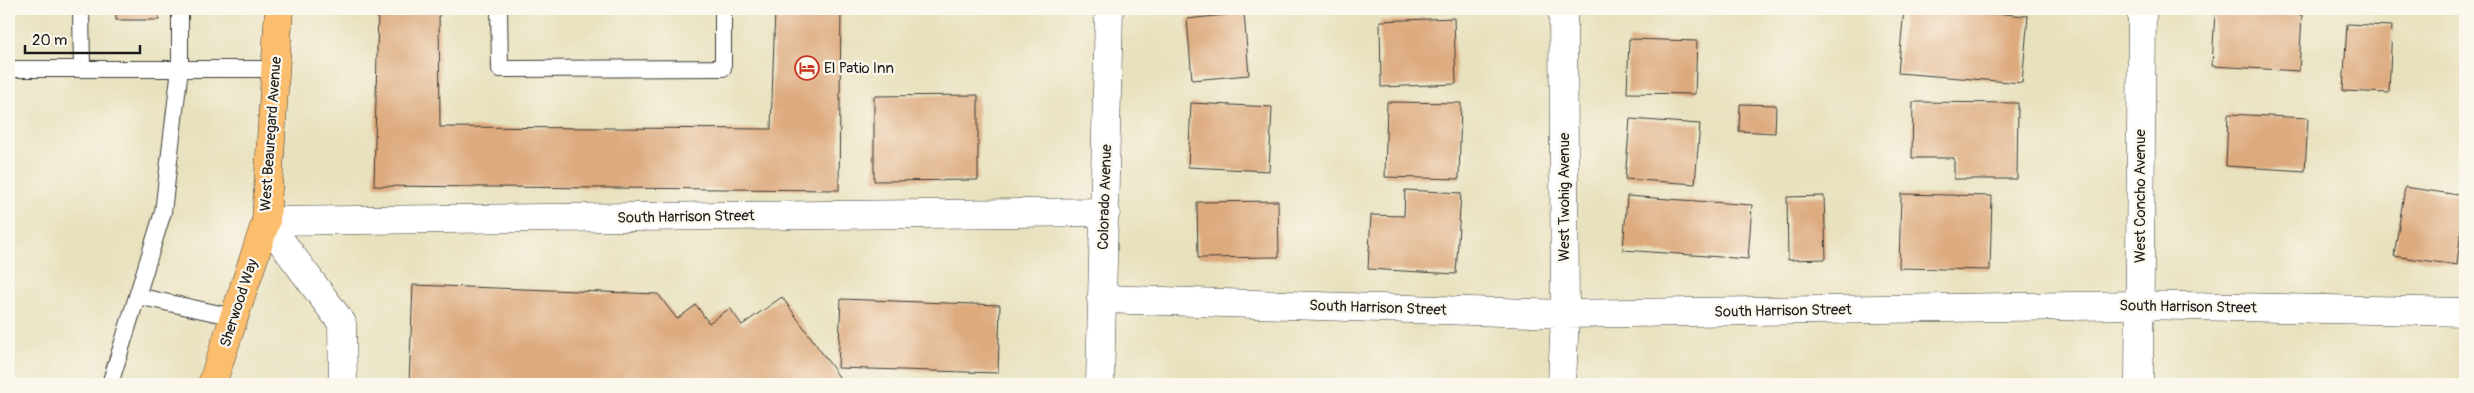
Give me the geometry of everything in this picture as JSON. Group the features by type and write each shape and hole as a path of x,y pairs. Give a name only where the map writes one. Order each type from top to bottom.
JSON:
{"main road":[{"name":"West Beauregard Avenue","path":"266,221 279,9"},
{"name":"Sherwood Way","path":"212,384 266,221"}],"street":[{"name":"Colorado Avenue","path":"1100,384 1101,299 1106,212 1109,9"},
{"name":"West Twohig Avenue","path":"1562,384 1564,314 1563,9"},
{"name":"West Concho Avenue","path":"2139,384 2142,9"},
{"name":"South Harrison Street","path":"266,221 1106,212"},
{"name":"West Beauregard Avenue","path":"266,221 342,323 343,384"},
{"name":"South Harrison Street","path":"1101,299 1564,314 2140,305 2465,312"}],"lane":[{"path":"81,9 82,69"},
{"path":"110,384 163,212 180,68 180,9"},
{"path":"499,9 500,69 509,69 723,68 723,9"},
{"path":"9,69 275,69"},
{"path":"137,296 234,317"}],"building":[{"path":"116,9 159,9 159,20 116,20"},
{"name":"El Patio Inn","path":"378,9 439,9 440,127 771,129 775,9 841,9 839,190 374,186"},
{"path":"1904,9 1936,9 2028,16 2022,83 1898,73"},
{"path":"2215,11 2302,15 2299,71 2212,66"},
{"path":"1244,13 1249,75 1192,80 1187,19"},
{"path":"1454,18 1456,84 1381,87 1380,21"},
{"path":"2347,24 2392,26 2389,93 2343,91"},
{"path":"1629,39 1697,41 1695,94 1627,93"},
{"path":"978,95 978,180 874,181 874,96"},
{"path":"1387,102 1461,103 1459,179 1385,177"},
{"path":"1913,102 2018,103 2017,179 1954,179 1954,158 1912,158"},
{"path":"1191,103 1272,107 1269,171 1188,167"},
{"path":"1740,104 1776,105 1775,133 1739,131"},
{"path":"2228,114 2308,118 2305,171 2226,166"},
{"path":"1630,119 1700,124 1695,184 1625,179"},
{"path":"2405,187 2465,196 2457,265 2394,256"},
{"path":"1405,190 1461,193 1456,274 1368,269 1371,215 1404,216"},
{"path":"1901,194 1992,196 1990,270 1899,268"},
{"path":"1627,196 1752,205 1748,259 1623,250"},
{"path":"1824,196 1826,259 1788,260 1787,197"},
{"path":"1278,201 1279,257 1198,258 1197,202"},
{"path":"413,285 658,294 677,319 696,305 709,323 730,308 742,325 782,297 842,381 838,384 409,384"},
{"path":"841,299 1000,305 998,373 838,368"},
{"path":"1200,382 1228,383 1228,384 1200,384"}],"place":[{"name":"El Patio Inn","path":"807,68"}]}
